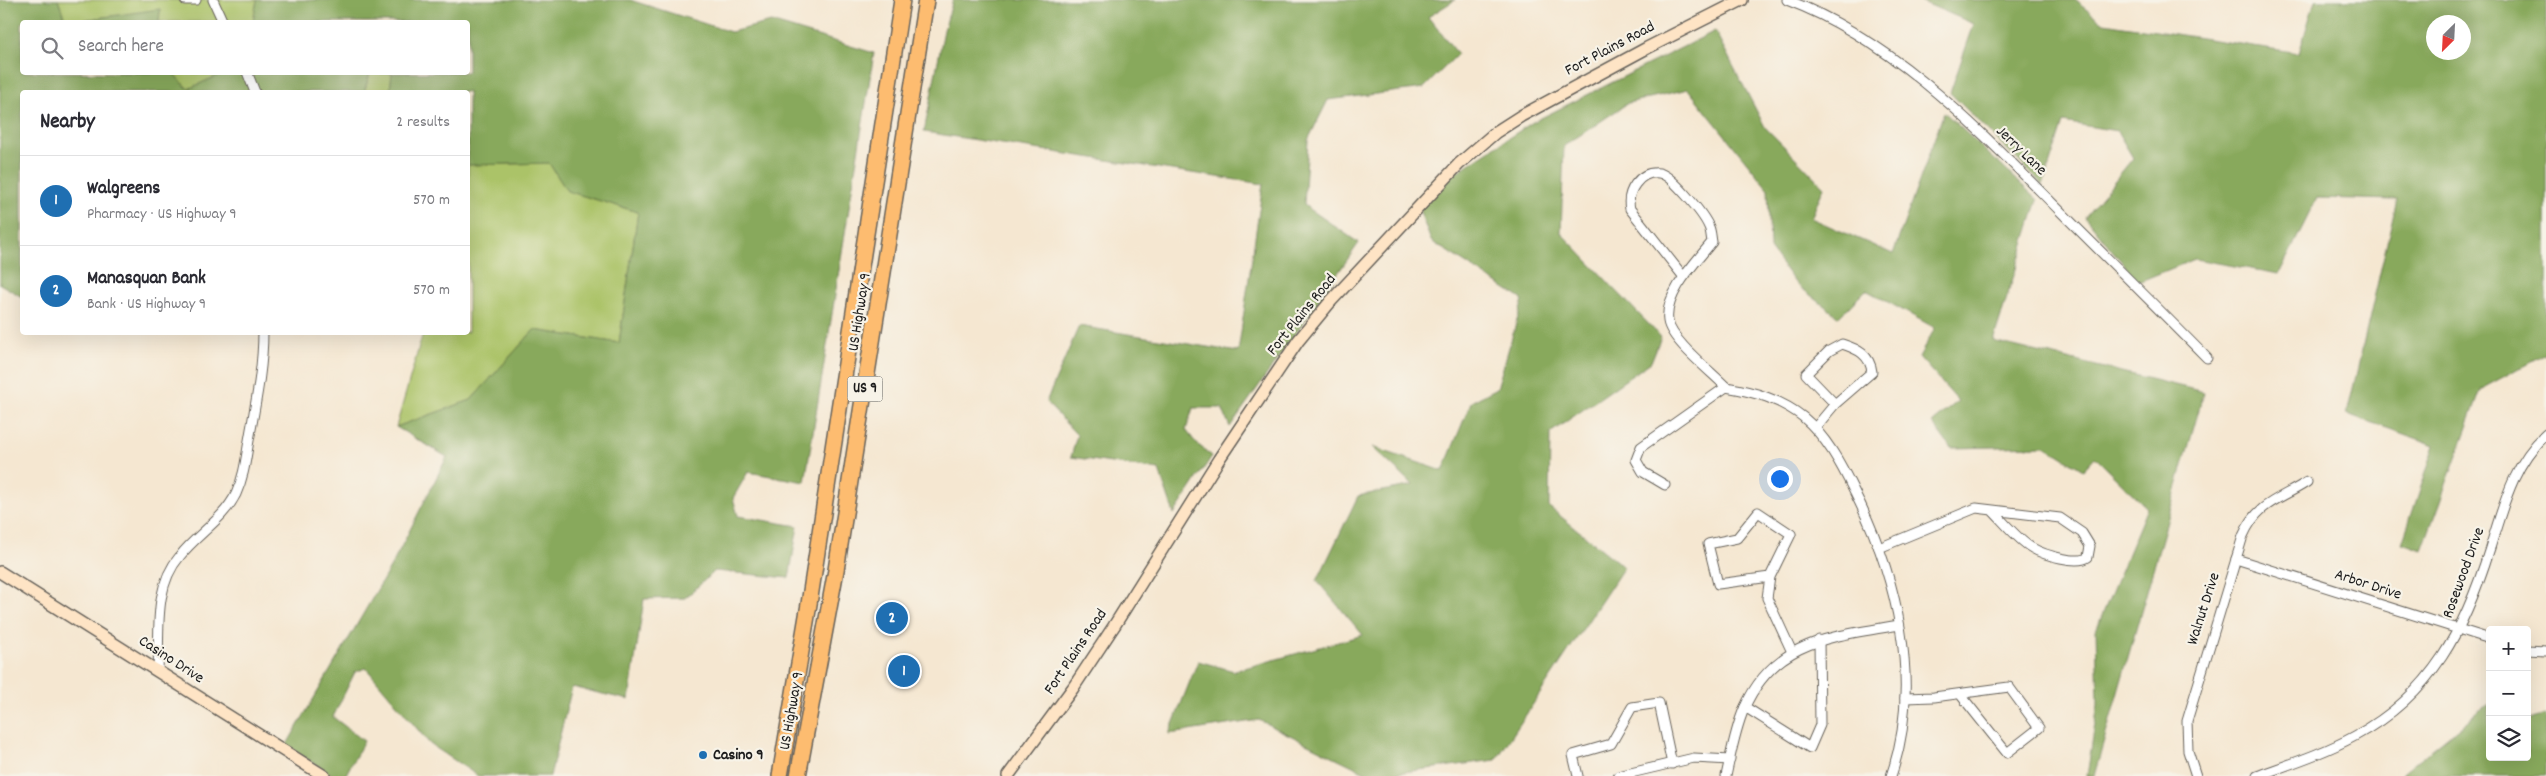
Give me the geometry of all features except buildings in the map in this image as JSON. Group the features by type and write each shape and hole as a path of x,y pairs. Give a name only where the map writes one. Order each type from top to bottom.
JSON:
{"highway":[{"name":"US Highway 9","path":"780,776 809,604 902,0"},
{"name":"US Highway 9","path":"798,776 836,570 926,0"}],"street":[{"path":"185,0 196,0"},
{"path":"213,0 222,20"},
{"name":"Fort Plains Road","path":"1008,776 1078,680 1228,445 1298,341 1331,300 1459,164 1489,138 1521,116 1638,52 1742,0"},
{"name":"Jerry Lane","path":"1787,0 1848,27 1871,42 1969,122 2207,358"},
{"path":"247,75 254,90"},
{"path":"1684,276 1630,209 1628,199 1632,187 1645,176 1660,173 1669,178 1698,209 1710,228 1712,242 1684,276 1668,307 1668,323 1678,340 1726,387 1752,391 1781,402 1815,428 1850,482 1879,548 1899,625 1904,667 1905,698 1899,748 1891,776"},
{"path":"158,670 160,602 174,564 194,540 209,529 231,501 245,470 258,388 263,335"},
{"path":"1815,428 1835,404 1872,372 1871,362 1858,349 1842,344 1829,350 1806,374 1835,404"},
{"path":"1665,484 1643,472 1636,460 1641,447 1726,387"},
{"name":"Rosewood Drive","path":"2257,776 2326,750 2377,722 2416,689 2444,655 2460,630 2476,593 2514,478 2532,449 2546,434"},
{"name":"Walnut Drive","path":"2196,776 2188,750 2186,721 2248,523 2257,512 2271,501 2307,482"},
{"path":"1879,548 1976,508 2060,518 2082,533 2090,546 2088,557 2083,561 2074,561 2032,548 1992,510"},
{"path":"1770,577 1718,584 1708,544 1737,538 1758,512 1790,534 1770,577 1767,598 1792,652"},
{"name":"Arbor Drive","path":"2236,559 2486,638"},
{"name":"Casino Drive","path":"0,572 324,776"},
{"path":"1726,776 1745,708 1752,692 1766,674 1792,652 1818,640 1899,625"},
{"path":"1745,708 1810,748 1820,725 1818,640"},
{"path":"2531,650 2546,651"},
{"path":"1905,698 1960,694 2009,687 2040,728 2006,753 1960,694"},
{"path":"1578,776 1573,756 1611,744 1632,707 1659,703 1672,764"},
{"path":"1618,776 1694,758 1730,760"}],"green space":[{"path":"0,0 58,0 65,20 20,20 20,75 175,75 188,89 220,75 369,75 365,90 20,90 20,296 0,284"},
{"path":"58,0 257,0 253,20 159,20 160,10 82,20 65,20"},
{"path":"257,0 630,0 731,32 771,22 874,53 805,482 748,472 733,498 738,516 798,526 789,578 715,571 685,598 644,599 629,700 572,687 550,776 478,776 430,744 366,668 355,672 333,717 364,741 345,776 334,776 286,746 394,561 447,457 396,427 471,400 534,330 619,343 638,212 567,191 549,163 470,165 470,90 390,90 392,75 470,75 470,20 253,20"},
{"path":"953,0 1455,0 1428,17 1458,54 1424,88 1328,100 1308,140 1304,205 1359,243 1230,427 1222,408 1193,408 1186,430 1196,443 1212,456 1174,514 1159,470 1071,457 1077,435 1046,402 1079,326 1238,352 1263,184 924,132 944,30"},
{"path":"1918,0 2074,0 2104,23 2299,53 2315,0 2546,0 2546,354 2481,389 2422,550 2402,543 2435,445 2347,414 2397,200 2317,198 2279,274 2195,259 2138,282 2085,217 2133,158 2117,131 2063,122 2043,185 1950,93 1974,24"},
{"path":"160,9 159,20 83,20"},
{"path":"1715,31 1765,127 1824,187 1811,218 1893,254 1944,112 2038,200 1993,341 2204,392 2094,776 2087,776 2098,704 2096,630 2147,508 2095,457 2083,470 2045,446 1951,448 1932,423 1958,401 1919,357 1935,328 1866,290 1839,317 1796,284 1770,249 1768,189 1688,89 1628,103 1564,146 1561,233 1661,337 1651,362 1550,433 1549,507 1624,567 1496,760 1373,776 1259,720 1169,734 1198,661 1234,671 1363,635 1317,581 1358,496 1413,485 1372,447 1443,471 1471,402 1497,388 1523,300 1431,241 1415,199 1533,122"},
{"path":"175,75 220,75 188,89"},
{"path":"369,75 392,75 390,90 365,90"},
{"path":"549,163 567,191 638,212 619,343 534,330 471,400 396,427 422,335 470,335 470,165"},
{"path":"2486,706 2486,761 2531,761 2531,719 2546,715 2546,776 2399,776"}],"place":[{"name":"Manasquan Bank","path":"892,618"},
{"name":"Walgreens","path":"904,671"},
{"name":"Casino 9","path":"703,755"}]}
